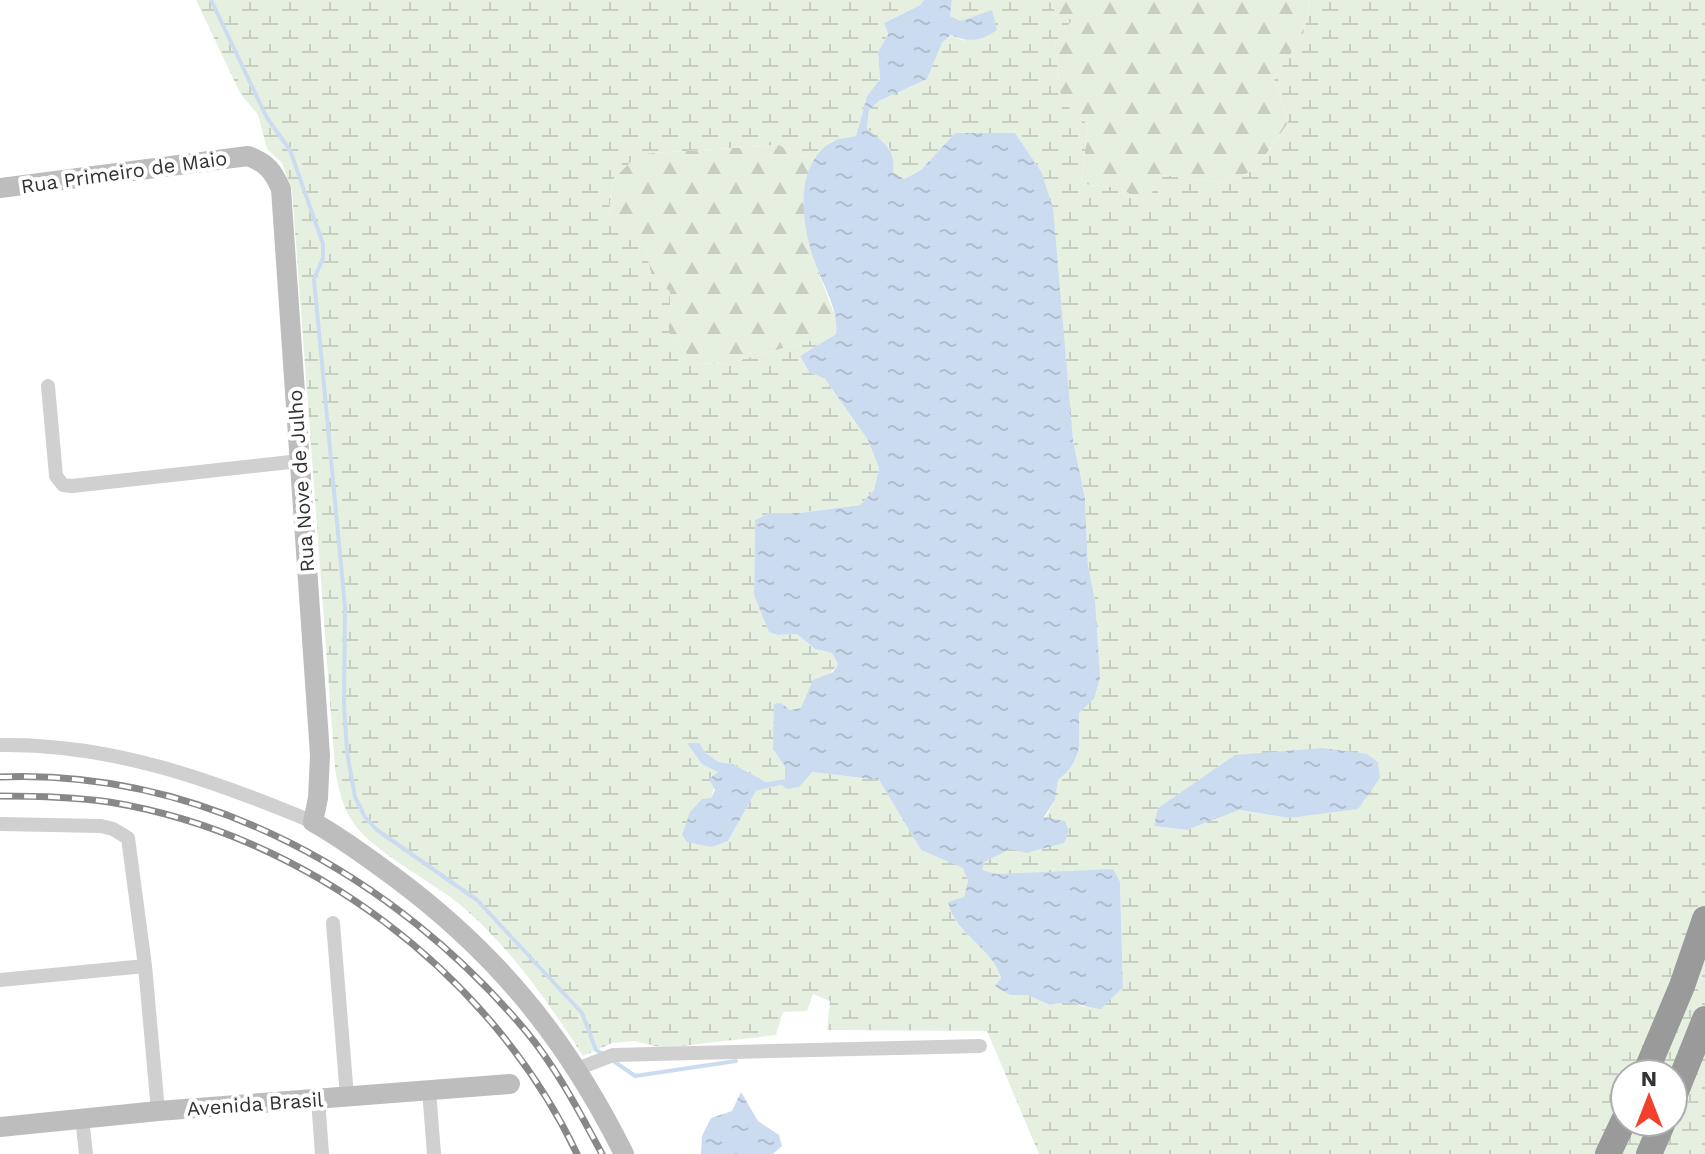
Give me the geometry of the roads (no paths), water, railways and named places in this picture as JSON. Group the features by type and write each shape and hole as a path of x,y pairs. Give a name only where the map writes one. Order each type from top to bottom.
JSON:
{"highway":[{"path":"1652,1058 1682,986 1705,919"},
{"path":"1689,1059 1705,1019"}],"main road":[{"name":"Rua Primeiro de Maio","path":"0,188 248,156"},
{"name":"Rua Nove de Julho","path":"248,156 264,162 274,173 281,189 320,755 313,822"},
{"path":"313,822 344,840 462,931 585,1066 624,1154"},
{"name":"Avenida Brasil","path":"0,1127 158,1111 510,1084"}],"street":[{"path":"48,386 56,476 63,485 300,461"},
{"path":"0,745 87,750 130,759 237,790 313,822"},
{"path":"0,824 101,826 124,834 130,845 145,966 158,1111"},
{"path":"333,923 347,1097"},
{"path":"0,980 145,966"},
{"path":"585,1066 613,1055 980,1046"},
{"path":"429,1090 434,1154"},
{"path":"318,1099 322,1154"},
{"path":"82,1118 86,1154"}],"water":[{"path":"924,0 952,0 950,16 961,21 992,10 997,30 975,40 951,35 942,43 927,79 879,101 869,110 867,128 890,151 893,172 904,179 921,170 955,133 1015,133 1041,171 1053,208 1073,440 1085,498 1088,566 1095,600 1100,678 1094,699 1079,713 1076,758 1058,780 1055,800 1044,817 1065,821 1069,831 1064,843 1026,853 1010,849 985,862 982,870 997,874 1113,869 1120,882 1123,987 1101,1009 1070,1003 1050,1005 1027,995 1010,995 995,986 1001,978 996,967 958,923 948,902 964,897 968,881 963,868 921,850 879,780 812,772 799,787 787,789 781,785 756,791 728,841 711,847 687,842 682,835 690,812 702,799 711,798 715,790 709,779 718,772 702,764 687,743 699,743 706,753 719,762 733,764 766,782 785,779 785,767 773,749 774,704 781,703 790,710 801,708 813,680 833,672 838,664 832,653 815,649 797,634 769,632 754,595 755,520 769,513 799,513 860,505 874,490 879,468 868,440 825,379 809,372 800,356 836,334 833,307 810,249 804,198 806,181 819,152 834,141 856,136 867,96 880,79 878,52 888,34 884,23"},
{"path":"1322,748 1367,754 1378,762 1380,778 1358,809 1289,818 1239,810 1187,830 1154,826 1158,808 1235,755"},
{"path":"741,1092 758,1121 779,1135 782,1146 773,1154 701,1154 702,1136 711,1118 732,1111"}],"waterway":[{"path":"211,0 267,118 290,150 323,244 323,258 314,279 345,607 344,703 347,752 355,797 365,817 377,830 477,900 582,1013 596,1050 605,1055"},
{"path":"612,1060 635,1076 736,1061"}],"railway":[{"path":"0,777 76,779 150,792 222,813 291,843 356,881 417,925 474,975 525,1030 557,1074 602,1154"},
{"path":"0,796 109,802 182,819 254,845 322,880 385,922 444,972 496,1028 541,1089 577,1154"}]}
